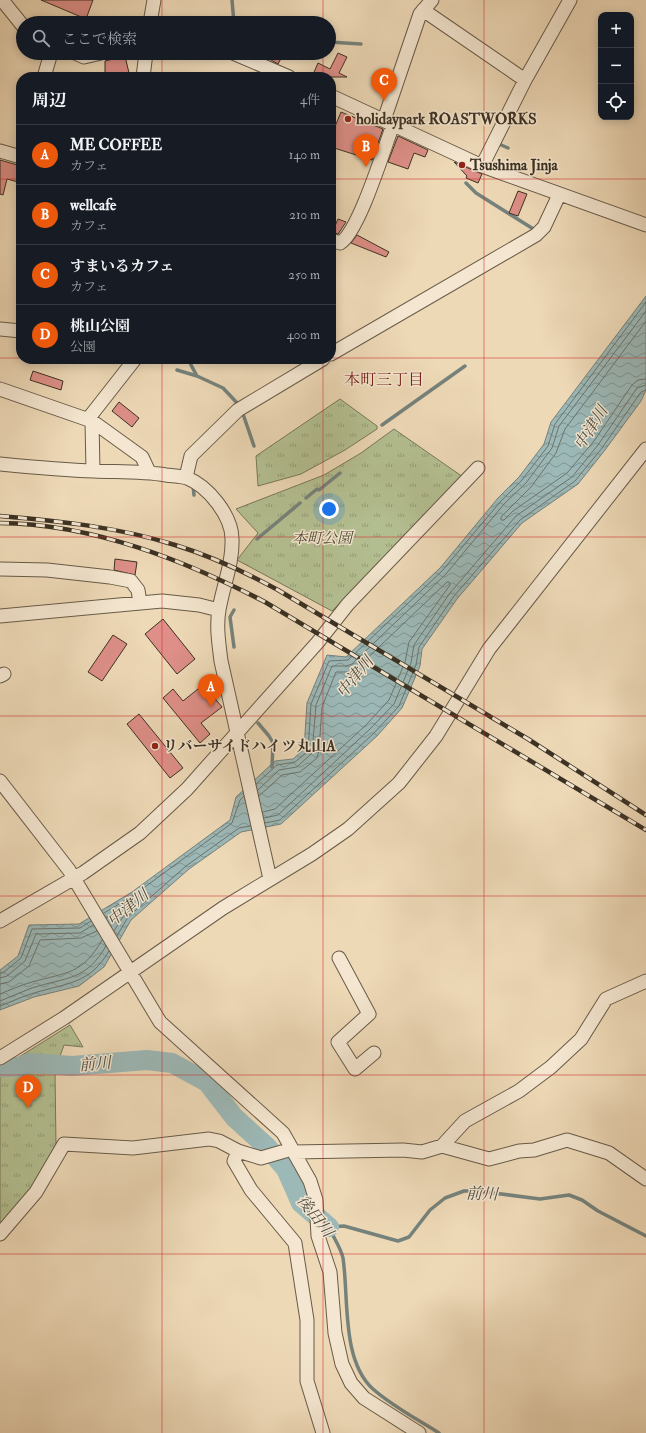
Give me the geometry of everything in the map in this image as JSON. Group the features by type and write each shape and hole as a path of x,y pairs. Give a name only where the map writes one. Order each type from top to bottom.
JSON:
{"street":[{"path":"2,0 16,17"},
{"path":"151,16 154,0"},
{"path":"482,166 525,80 570,0"},
{"path":"336,242 340,243 346,239 362,207 388,123 409,43 420,14 428,5 525,80"},
{"path":"45,72 49,60"},
{"path":"144,72 145,60"},
{"path":"249,60 277,72"},
{"path":"336,98 482,166 646,226"},
{"path":"0,151 16,156"},
{"path":"336,351 536,235 544,227 559,195"},
{"path":"0,329 16,331"},
{"path":"93,471 90,420 131,364"},
{"path":"186,477 191,456 238,410 315,364"},
{"path":"0,389 90,420 142,457 149,472"},
{"path":"0,1058 64,1018 127,968 312,854 348,828 408,772 436,736 489,649 646,449"},
{"path":"0,464 93,471 149,472 186,477 196,482 210,493 228,521 232,537 232,555 218,610 217,628 221,661 270,879"},
{"path":"0,921 76,881 140,833 187,789 237,731 318,642 348,604 478,468"},
{"path":"0,569 47,570 110,577 131,581 138,590 140,603"},
{"path":"0,616 162,601 183,603 218,610"},
{"path":"0,781 54,849 76,881 160,1022 283,1133 291,1150 310,1181 316,1200 318,1236 330,1272 335,1333 342,1364 351,1382 364,1398 419,1433"},
{"path":"339,958 368,1014 338,1042 355,1069 374,1053"},
{"path":"0,1234 36,1192 64,1144 133,1148 209,1139 219,1141 238,1151 261,1158 291,1150 403,1150 422,1152 442,1146 465,1121 519,1091 551,1067 581,1039 606,998 646,981"},
{"path":"442,1146 489,1159 519,1151 534,1150 567,1140 609,1153 646,1179"},
{"path":"238,1151 234,1161 251,1190 295,1243 307,1320 307,1381 323,1433"}],"green space":[{"path":"340,399 377,426 377,429 345,450 301,474 258,486 256,456"},
{"name":"本町公園","path":"394,429 463,477 332,611 237,560 258,533 236,509 324,475 361,453"},
{"path":"70,1025 83,1047 64,1045 55,1070 56,1147 32,1188 0,1228 0,1069"}],"water":[{"name":"中津川","path":"646,296 646,390 641,401 578,484 522,523 457,599 422,649 420,666 402,708 377,736 281,824 241,832 189,869 131,920 104,967 79,986 34,997 0,1010 0,970 18,956 29,925 79,924 132,892 230,820 236,797 275,761 293,759 304,749 307,703 327,655 346,657 440,568 498,498 519,477 544,444 551,422"}],"building":[{"path":"41,0 93,0 87,16 79,16"},
{"path":"338,53 347,57 339,73 347,77 336,77 336,72 314,72 318,63 330,69 334,60 336,60"},
{"path":"126,60 129,72 105,72 105,61"},
{"path":"271,60 280,60 278,64"},
{"path":"341,112 383,129 372,160 336,149 336,124"},
{"path":"398,136 428,150 425,157 414,153 408,169 388,162"},
{"path":"0,160 16,165 16,181 7,179 3,195 0,194"},
{"path":"454,162 482,174 478,183 466,178 467,176"},
{"path":"518,191 527,194 518,216 509,213"},
{"path":"338,219 346,222 338,234 336,233 336,223"},
{"path":"357,235 389,252 386,257 351,243"},
{"path":"33,371 63,381 61,390 30,380"},
{"path":"119,402 139,418 132,427 112,411"},
{"path":"115,559 137,562 135,575 114,570"},
{"path":"163,619 195,659 177,674 145,634"},
{"path":"113,635 127,644 102,681 88,672"},
{"path":"208,681 217,692 212,695 222,707 201,723 210,734 200,743 163,698 173,689 183,701"},
{"name":"リバーサイドハイツ丸山A","path":"139,714 183,768 170,778 127,724"}],"waterway":[{"path":"232,0 233,16"},
{"path":"336,42 361,44"},
{"path":"499,144 508,148"},
{"path":"466,183 476,193 535,230"},
{"path":"191,364 197,376"},
{"path":"382,425 465,366"},
{"path":"177,370 197,376 223,388 239,405"},
{"path":"243,414 254,446"},
{"path":"306,498 317,489 319,490 340,473"},
{"path":"193,485 194,495"},
{"path":"257,539 300,503"},
{"path":"234,610 230,617 234,647"},
{"path":"258,723 273,743 272,767"},
{"name":"後田川","path":"0,1067 19,1067 30,1063 72,1066 147,1060 172,1063 207,1082 234,1117 267,1147 286,1169 301,1203 329,1227"},
{"name":"前川","path":"439,1433 388,1401 373,1389 363,1377 356,1362 351,1345 348,1327 343,1258 341,1250 329,1227 344,1226 398,1241 409,1237 430,1210 445,1198 464,1191 478,1191 540,1199 569,1195 582,1200 598,1211 646,1236"}],"railway":[{"path":"0,516 110,529 154,539 215,559 278,590 528,739 646,815"},
{"path":"0,523 35,525 103,537 170,559 234,587 265,602 646,830"}],"place":[{"name":"すまいるカフェ","path":"384,101"},
{"name":"holidaypark ROASTWORKS","path":"348,119"},
{"name":"Tsushima Jinja","path":"462,165"},
{"name":"wellcafe","path":"366,167"},
{"name":"ME COFFEE","path":"211,707"},
{"name":"リバーサイドハイツ丸山A","path":"155,746"},
{"name":"桃山公園","path":"28,1108"}],"district":[{"name":"本町三丁目","path":"384,380"}]}
